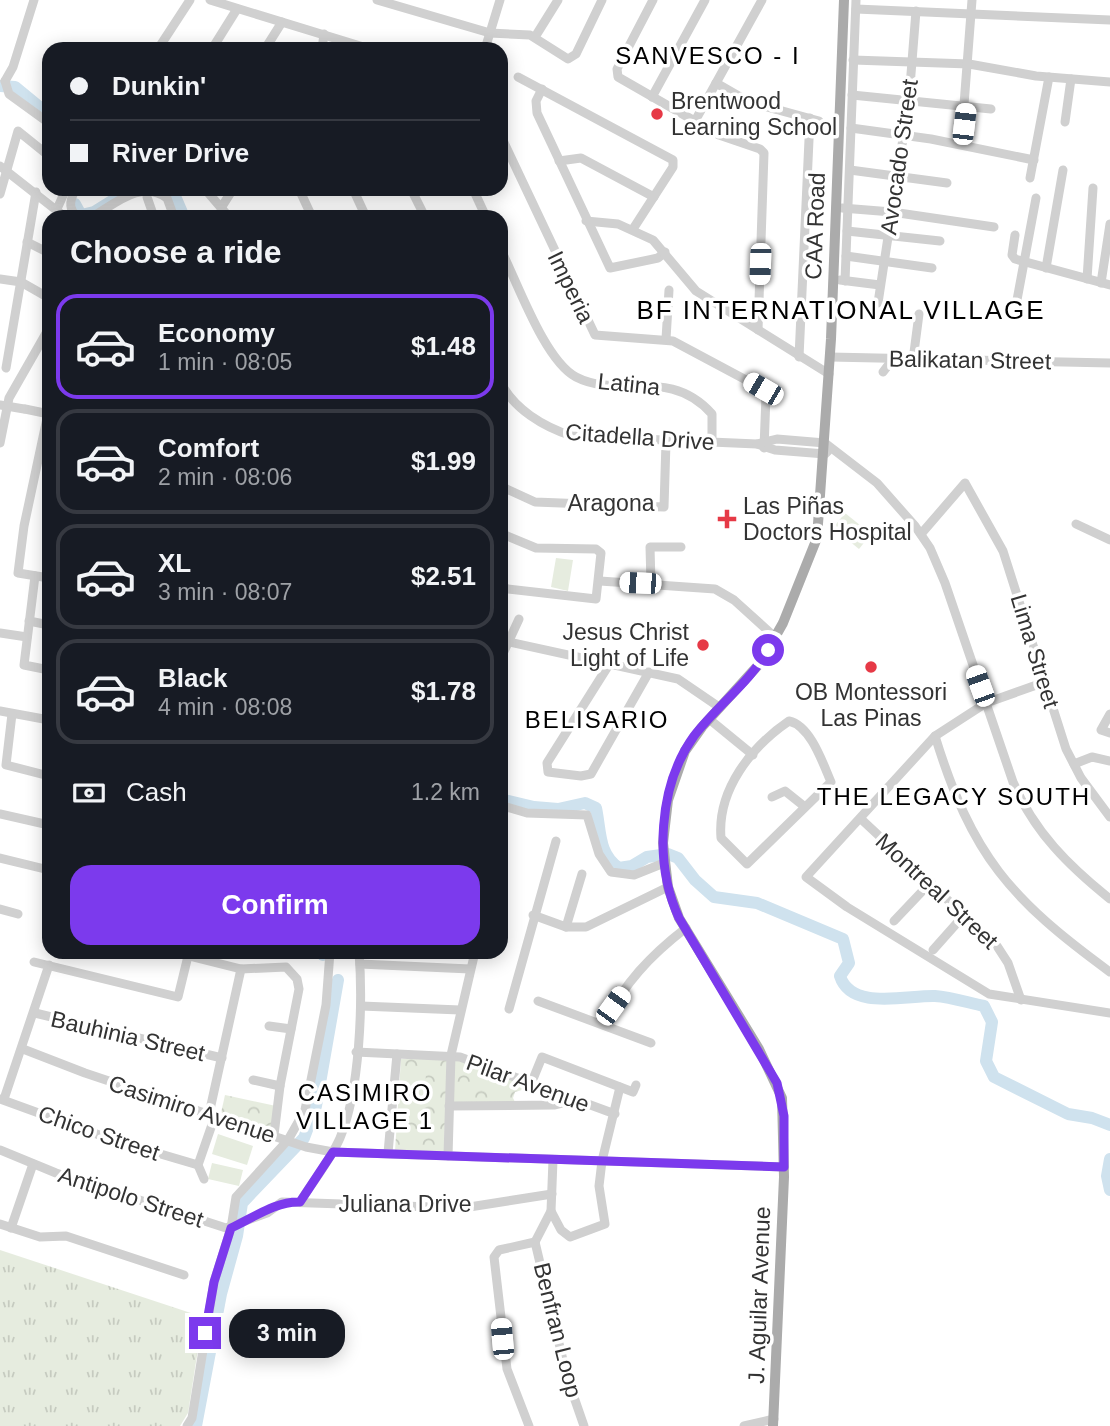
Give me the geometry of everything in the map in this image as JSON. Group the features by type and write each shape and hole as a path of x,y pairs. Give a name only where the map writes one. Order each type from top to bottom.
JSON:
{"main road":[{"name":"CAA Road","path":"827,449 829,374 840,280 843,208 844,0"},
{"path":"709,719 761,662 776,638 817,538 827,449"},
{"name":"J. Aguilar Avenue","path":"709,719 690,743 677,767 668,800 664,862 671,901 777,1083 784,1116 774,1423"}],"street":[{"path":"34,0 13,67 3,82 9,94 42,118"},
{"path":"163,42 190,0"},
{"path":"210,0 349,42"},
{"path":"377,0 490,33 535,37 571,58 603,0"},
{"path":"487,42 500,0"},
{"path":"535,37 558,0"},
{"path":"653,0 616,71 623,82 735,142 760,149 764,153 758,330"},
{"path":"652,97 705,0"},
{"path":"695,121 762,0"},
{"path":"961,144 967,104 972,0"},
{"path":"880,285 840,280 846,256 847,231 843,208 850,170 856,4 916,11 1110,20"},
{"path":"216,42 237,9"},
{"name":"Avocado Street","path":"878,303 909,99 916,11"},
{"path":"269,42 282,22"},
{"path":"323,42 324,34"},
{"path":"853,60 969,64 1110,82"},
{"path":"1030,178 1049,76"},
{"path":"518,77 673,160 674,164 633,229"},
{"path":"1065,122 1071,79"},
{"path":"716,83 749,103 815,119 799,357"},
{"path":"542,89 536,101 537,113 610,268 657,258 665,252"},
{"path":"852,95 967,104 991,109"},
{"path":"851,128 961,144 1034,160"},
{"path":"0,194 3,168 18,131 42,150"},
{"name":"Imperia","path":"508,151 590,329 603,337 666,339 683,344 763,389 766,396 762,444"},
{"path":"559,161 581,158 654,197"},
{"path":"3,168 57,209 63,196"},
{"path":"850,170 897,174 947,183"},
{"path":"1046,268 1063,170"},
{"path":"1087,279 1093,188"},
{"path":"24,369 3,367 36,192"},
{"path":"104,210 128,196"},
{"path":"162,196 167,198 171,210"},
{"path":"211,196 221,208 229,196"},
{"path":"146,197 151,210"},
{"path":"1017,300 1027,262 1036,198"},
{"path":"843,208 892,212 994,227"},
{"path":"586,221 618,224 653,240 696,291 829,374"},
{"path":"1015,234 1012,255 1046,268 1106,284 1110,224"},
{"path":"847,231 940,241"},
{"path":"27,242 42,250"},
{"path":"846,256 932,268"},
{"name":"Latina","path":"508,264 549,347 563,366 576,377 593,382 656,384 681,393 712,414 712,443"},
{"path":"0,279 21,282 42,294"},
{"path":"666,339 669,290"},
{"path":"913,360 919,314"},
{"path":"0,443 4,406 42,339"},
{"name":"Balikatan Street","path":"831,357 1110,363"},
{"path":"883,372 892,359"},
{"name":"Citadella Drive","path":"508,391 520,407 549,429 572,436 762,444 791,439 827,449"},
{"path":"4,406 42,411"},
{"path":"790,451 791,439"},
{"path":"42,440 24,526 18,573 42,577"},
{"name":"Aragona","path":"508,490 535,502 664,507 666,442"},
{"name":"Citadella Drive","path":"762,444 790,451 827,449"},
{"path":"827,449 877,483 921,534 945,583 1025,809 1062,858 1110,899"},
{"name":"Lima Street","path":"921,534 965,483 1003,551 1074,764 1089,791 1110,817"},
{"path":"1076,524 1110,540"},
{"path":"508,536 536,548 598,550 600,581 599,595 592,599 508,589"},
{"path":"650,583 650,547 681,547"},
{"path":"35,576 24,665 42,669"},
{"path":"600,581 704,586 720,590 776,638"},
{"path":"508,634 519,619"},
{"path":"29,621 42,624"},
{"path":"0,633 27,637"},
{"path":"508,641 684,682 719,707"},
{"path":"610,663 546,769 561,774 591,774 649,672"},
{"path":"1045,682 986,703 935,736 806,877 847,907 978,988 998,997 1110,1013"},
{"path":"0,711 42,719"},
{"path":"12,714 5,761 9,767 42,774"},
{"path":"1110,714 1101,730 1110,733"},
{"path":"709,719 753,755"},
{"path":"789,721 798,724 809,739 831,782 749,864 727,848 721,838 719,823 726,793 753,755 789,721"},
{"path":"935,736 960,809 975,839 997,870 1048,925 1110,972"},
{"path":"1074,764 1092,757 1110,761"},
{"path":"772,797 785,791 806,807"},
{"path":"508,807 527,813 587,815 599,854 611,872 634,875 664,862"},
{"path":"0,814 42,823"},
{"name":"Montreal Street","path":"861,819 965,914 1004,955 1021,1000"},
{"path":"509,1009 533,915 556,841"},
{"path":"0,858 42,868"},
{"path":"566,927 582,874"},
{"path":"894,921 931,882"},
{"path":"533,915 566,927 586,927 668,887"},
{"path":"0,909 18,914"},
{"path":"933,950 965,914"},
{"path":"604,1025 613,1006 640,967 686,928"},
{"path":"34,962 178,997 187,959"},
{"path":"200,959 241,969 286,967 297,979 299,989 279,1086 274,1135"},
{"path":"187,1426 192,1418 214,1282 233,1227 236,1198 240,1190 291,1141 309,1096 326,1006 329,959"},
{"path":"300,1202 333,1152 348,1114 361,1006 360,959"},
{"path":"448,1156 451,1055 473,959"},
{"path":"360,964 470,969"},
{"path":"2,1099 23,1049 48,965"},
{"path":"204,1179 198,1165 212,1115 241,969"},
{"path":"538,1001 650,1043"},
{"path":"361,1006 460,1010"},
{"name":"Bauhinia Street","path":"35,1013 222,1058"},
{"path":"269,1026 291,1029"},
{"name":"Casimiro Avenue","path":"23,1049 85,1073 306,1147 333,1152 784,1167"},
{"name":"Pilar Avenue","path":"356,1052 451,1055 615,1114"},
{"path":"388,1153 397,1054"},
{"path":"531,1084 542,1056 633,1092 636,1085"},
{"path":"253,1080 279,1086"},
{"path":"551,1211 561,1230 570,1237 603,1227 605,1221 599,1186 602,1161 620,1087"},
{"name":"Chico Street","path":"2,1099 113,1140 198,1165"},
{"path":"449,1106 554,1105 575,1100"},
{"name":"Antipolo Street","path":"0,1150 33,1164 233,1227 282,1202 300,1202"},
{"path":"535,1242 551,1211 553,1160"},
{"path":"11,1228 33,1164"},
{"name":"Juliana Drive","path":"300,1202 463,1208 552,1195"},
{"path":"0,1224 40,1237 66,1236 184,1275"},
{"name":"Benfran Loop","path":"529,1426 507,1369 494,1256 499,1250 535,1242 567,1377 584,1426"},
{"path":"744,1426 774,1423"}],"green space":[{"path":"845,513 871,534 859,549 833,528"},
{"path":"556,558 573,560 568,591 551,587"},
{"path":"454,1058 532,1087 515,1092 513,1098 516,1104 452,1102"},
{"path":"401,1059 447,1059 444,1153 395,1151"},
{"path":"407,1066 426,1067 425,1103 406,1102"},
{"path":"225,1095 276,1106 271,1129 221,1113"},
{"path":"218,1134 253,1146 247,1165 212,1154"},
{"path":"212,1163 243,1170 239,1186 208,1179"},
{"path":"0,1250 203,1317 188,1413 180,1426 0,1426"}],"waterway":[{"path":"0,86 15,87 42,109"},
{"path":"97,210 120,196"},
{"path":"175,196 181,210"},
{"path":"75,204 78,210"},
{"path":"508,801 558,809 585,803 596,808 604,849 619,868 632,866 647,857 668,854 678,858 695,880 714,897 757,903 843,939 849,963 840,976 846,987 856,994 881,999 935,996 984,1006 992,1022 986,1061 994,1077 1068,1114 1092,1118 1110,1125"},
{"path":"196,1426 221,1294 237,1236 242,1203 304,1138 316,1106 338,980"},
{"path":"1110,1159 1107,1176 1110,1190"}],"place":[{"name":"Brentwood Learning School","path":"657,114"},
{"name":"Las Piñas Doctors Hospital","path":"727,519"},
{"name":"Jesus Christ Light of Life","path":"703,645"},
{"name":"OB Montessori Las Pinas","path":"871,667"}],"district":[{"name":"SANVESCO - I","path":"708,56"},
{"name":"BF INTERNATIONAL VILLAGE","path":"841,310"},
{"name":"BELISARIO","path":"597,720"},
{"name":"THE LEGACY SOUTH","path":"954,797"},
{"name":"CASIMIRO VILLAGE 1","path":"365,1107"}],"route":[{"path":"205,1333 214,1282 231,1228 267,1213 282,1202 300,1202 333,1152 784,1167 784,1116 782,1098 774,1074 679,918 668,887 663,843 668,800 677,767 685,751 719,707 761,662 768,650"}]}
